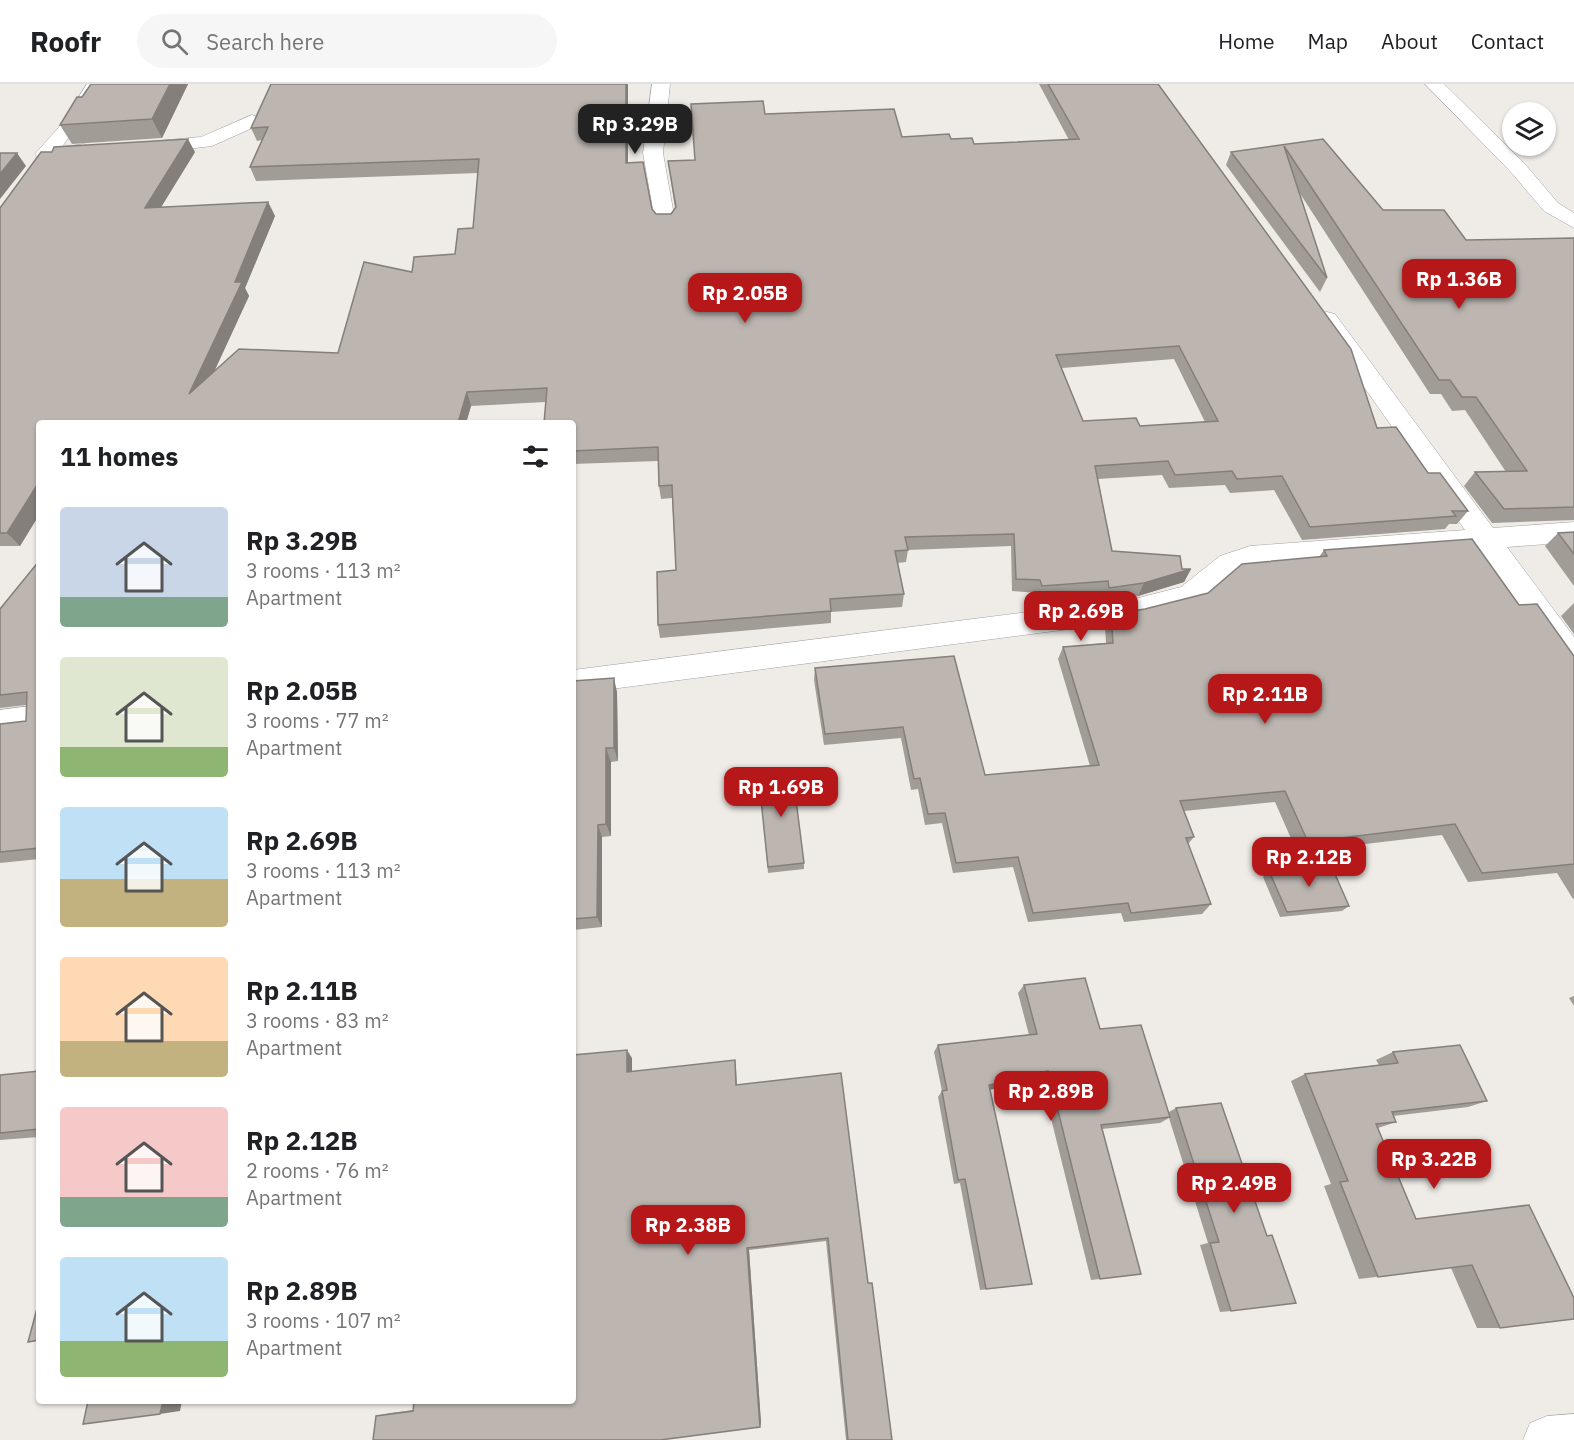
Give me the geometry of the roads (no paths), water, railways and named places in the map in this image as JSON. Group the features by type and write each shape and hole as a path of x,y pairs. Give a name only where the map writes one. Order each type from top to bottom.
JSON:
{"street":[{"path":"32,172 66,130 96,84"},
{"path":"661,84 662,95 655,122 653,146 665,221"},
{"path":"1434,84 1517,167 1559,215 1574,222"},
{"path":"131,148 206,142 252,121"},
{"path":"45,154 98,149"},
{"path":"1316,304 1574,660"},
{"path":"576,682 1138,609 1190,596 1230,563 1250,556 1574,532"},
{"path":"0,723 36,718"},
{"path":"1547,1440 1574,1438"}]}
